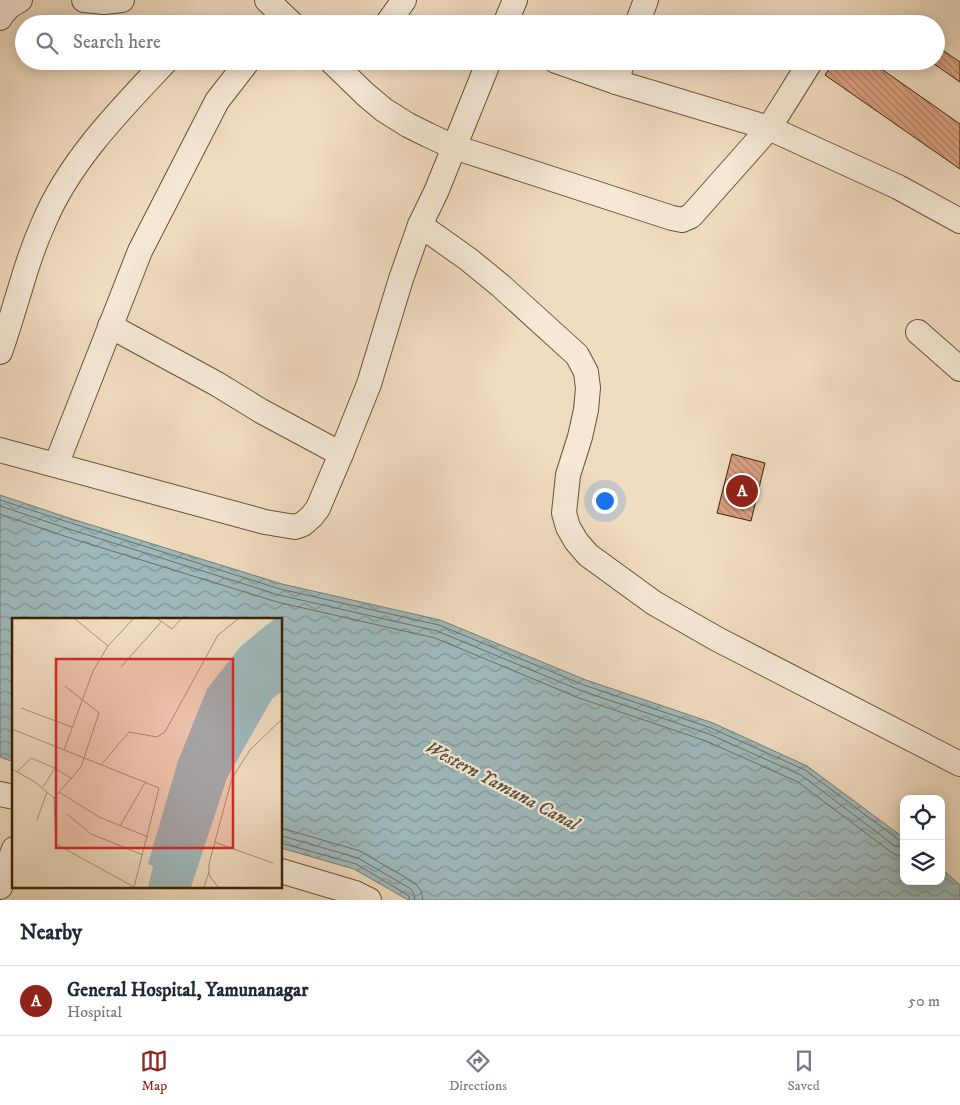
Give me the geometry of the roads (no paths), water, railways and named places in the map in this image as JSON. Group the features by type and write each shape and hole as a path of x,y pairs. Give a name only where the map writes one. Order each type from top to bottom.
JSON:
{"street":[{"path":"0,18 9,6 20,0"},
{"path":"84,0 104,2 122,0"},
{"path":"393,15 404,0"},
{"path":"509,15 515,0"},
{"path":"640,15 646,0"},
{"path":"0,352 45,221 69,175 118,112 158,70"},
{"path":"56,465 140,251 217,100 241,70"},
{"path":"355,70 365,94 384,110 408,125 454,147 682,220 691,216 769,128 805,70"},
{"path":"0,450 265,522 295,527 303,524 318,508 341,454 369,384 401,278 420,225 436,192 486,70"},
{"path":"620,72 769,128 898,187 960,221"},
{"path":"420,225 502,286 577,356 586,372 588,388 586,410 568,475 564,512 568,526 576,541 588,555 654,604 717,640 960,764"},
{"path":"110,326 341,454"},
{"path":"918,332 960,369"},
{"path":"0,887 12,854"},
{"path":"282,871 354,893 369,900"}],"water":[{"name":"Western Yamuna Canal","path":"0,495 282,584 440,620 586,680 713,723 807,766 900,835 900,885 945,885 945,872 960,885 960,900 408,900 354,869 282,848 282,618 12,618 12,761 0,757"}],"place":[{"name":"General Hospital, Yamunanagar","path":"742,491"}]}
